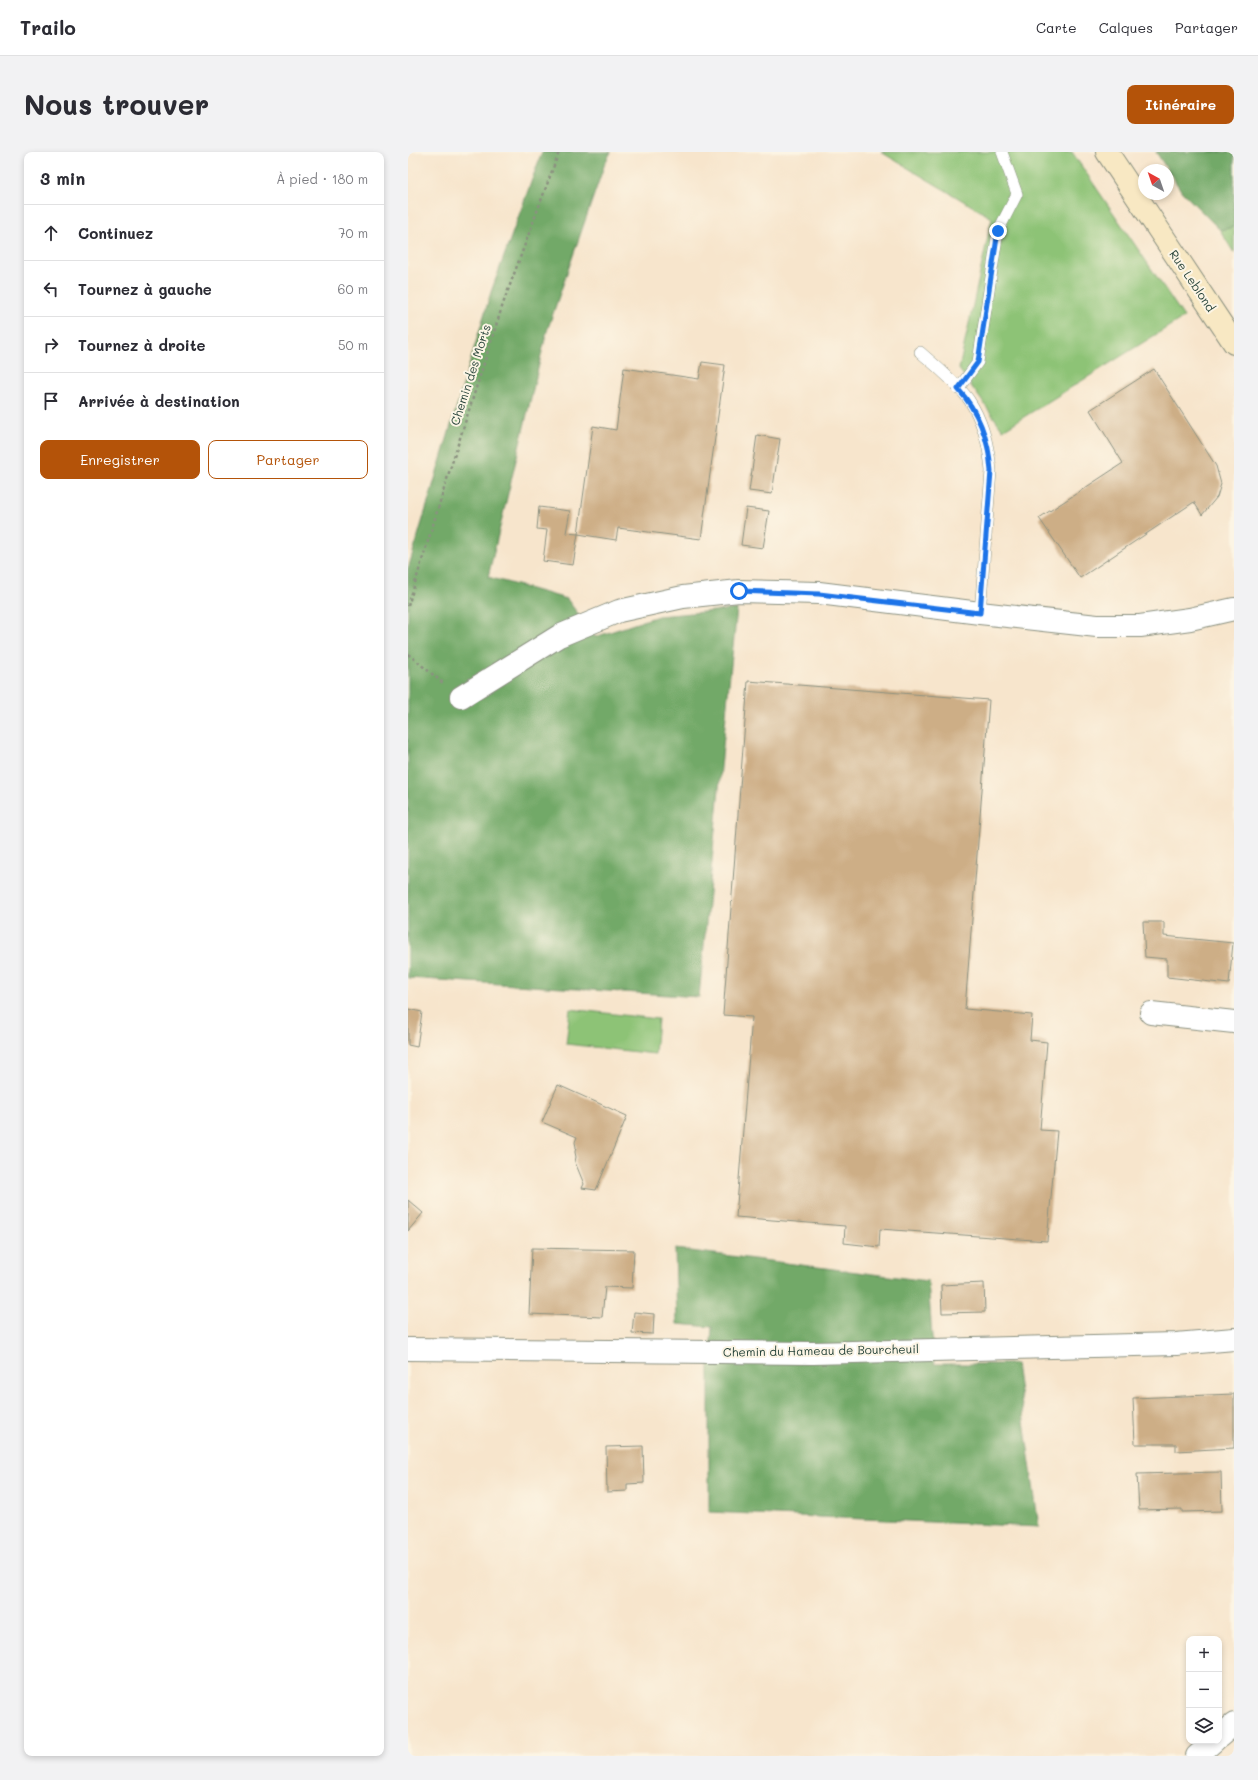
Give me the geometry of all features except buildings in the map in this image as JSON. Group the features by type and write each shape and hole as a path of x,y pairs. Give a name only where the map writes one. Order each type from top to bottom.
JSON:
{"main road":[{"name":"Rue Leblond","path":"1107,152 1234,343"}],"street":[{"path":"461,697 559,636 619,611 683,597 739,591 819,594 1097,626 1140,626 1190,619 1234,609"},
{"path":"1151,1013 1234,1022"},
{"name":"Chemin du Hameau de Bourcheuil","path":"408,1349 812,1353 1176,1344 1234,1339"},
{"path":"1222,1734 1234,1724"},
{"path":"1197,1756 1211,1744"}],"lane":[{"path":"958,389 978,362 998,231 1017,194 1002,152"},
{"path":"920,352 946,375 969,400 984,431 989,450 991,471 980,613"}],"path":[{"name":"Chemin des Morts","path":"408,606 452,462 503,304 559,152"},
{"path":"408,654 461,697"}],"green space":[{"path":"542,152 611,152 605,163 547,331 488,577 567,599 595,637 658,616 737,609 699,997 408,978 408,569 491,292"},
{"path":"881,152 1072,152 1184,317 1003,430 959,369 992,218"},
{"path":"1156,152 1234,152 1234,227 1220,230 1182,192 1174,180 1174,164 1164,164"},
{"path":"1234,227 1234,253 1220,230"},
{"path":"570,1009 658,1019 655,1054 566,1044"},
{"path":"675,1249 928,1281 934,1364 1016,1364 1039,1527 709,1512 709,1367 712,1327 677,1324"}],"route":[{"path":"739,591 819,594 980,613 991,471 989,450 984,431 969,400 958,389 978,362 998,231"}]}
